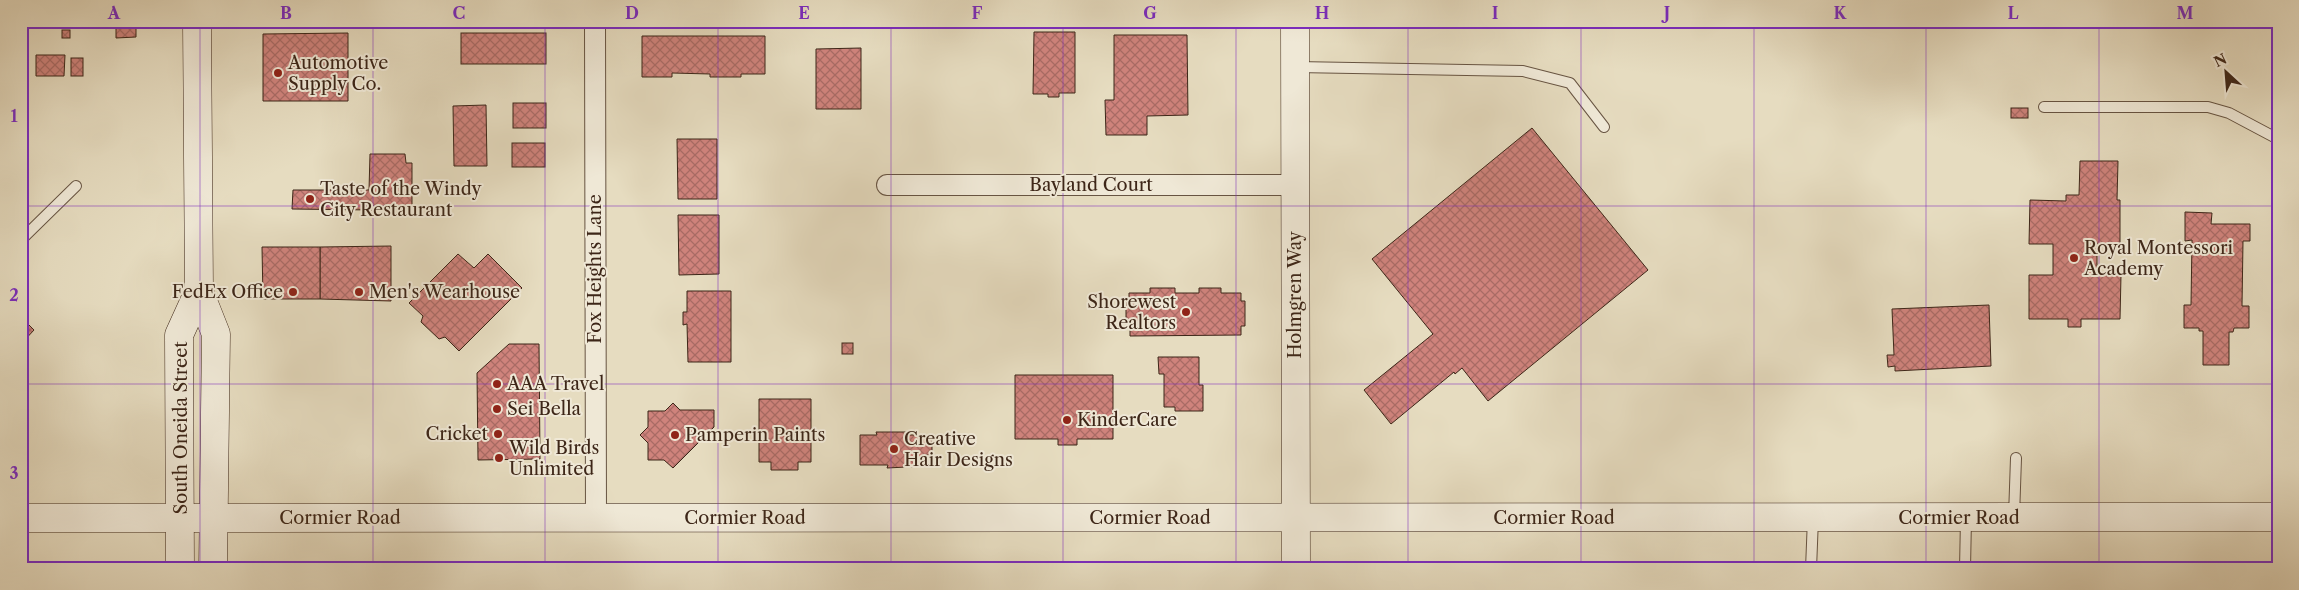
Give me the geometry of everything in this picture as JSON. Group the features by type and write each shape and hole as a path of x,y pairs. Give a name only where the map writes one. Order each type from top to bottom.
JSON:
{"street":[{"name":"South Oneida Street","path":"198,21 199,291 216,334 213,569"},
{"name":"Fox Heights Lane","path":"595,21 596,518"},
{"name":"Holmgren Way","path":"1295,21 1296,569"},
{"name":"Bayland Court","path":"886,185 1295,185"},
{"name":"South Oneida Street","path":"180,569 179,335 199,291"},
{"name":"Cormier Road","path":"21,518 2278,518"}],"lane":[{"path":"1295,67 1523,71 1570,83 1604,128"},
{"path":"2044,106 2208,107 2229,113 2278,139"},
{"path":"21,236 25,236 76,186"},
{"path":"2014,518 2016,458"},
{"path":"1810,569 1813,518"},
{"path":"1965,569 1966,518"}],"building":[{"path":"102,21 136,21 136,37 116,38 116,23 102,23"},
{"path":"62,30 70,30 70,38 62,38"},
{"path":"1034,32 1075,32 1075,93 1059,93 1059,97 1048,97 1048,94 1033,94"},
{"path":"348,33 348,101 263,101 263,34"},
{"path":"461,33 546,33 546,64 461,64"},
{"path":"1114,35 1187,35 1188,115 1147,116 1147,135 1106,135 1105,100 1114,100"},
{"path":"642,36 765,36 765,74 741,74 741,77 710,77 710,74 672,73 672,77 642,77"},
{"path":"861,48 861,109 816,109 816,49"},
{"path":"36,55 65,55 64,76 36,76"},
{"path":"71,58 83,58 83,76 71,76"},
{"path":"513,103 546,103 546,128 513,128"},
{"path":"486,105 487,166 454,166 453,106"},
{"path":"2011,108 2028,108 2028,118 2011,118"},
{"path":"1532,128 1648,270 1488,401 1462,368 1455,374 1454,372 1391,424 1364,390 1433,334 1372,259"},
{"path":"677,139 717,139 717,199 678,199"},
{"path":"512,143 545,143 545,167 512,167"},
{"path":"370,154 405,154 406,163 412,163 412,206 372,206 372,210 292,209 293,190 369,190"},
{"path":"2080,161 2118,161 2117,200 2120,200 2120,244 2097,244 2097,275 2121,275 2120,319 2081,319 2081,327 2068,327 2068,319 2029,319 2029,275 2053,275 2053,244 2029,244 2030,200 2066,201 2066,195 2079,195"},
{"path":"2185,212 2212,213 2211,224 2250,224 2250,241 2243,241 2242,306 2249,306 2249,328 2234,328 2233,332 2229,332 2229,365 2203,365 2203,331 2199,331 2199,328 2184,328 2184,305 2191,305 2192,240 2185,241"},
{"path":"678,215 719,215 719,274 679,275"},
{"path":"391,246 391,301 320,299 320,247"},
{"path":"262,247 320,247 320,299 263,299"},
{"path":"458,254 474,268 488,254 522,288 459,351 445,337 439,339 421,322 423,316 409,303"},
{"path":"1150,288 1175,288 1175,293 1199,293 1199,288 1221,288 1221,293 1241,293 1241,301 1245,301 1245,326 1241,326 1241,335 1130,336 1130,327 1126,327 1126,300 1129,300 1129,293 1150,293"},
{"path":"687,291 731,291 731,362 688,362 687,324 683,325 683,312 687,312"},
{"path":"1989,305 1991,366 1895,371 1895,366 1888,367 1887,355 1894,355 1892,309"},
{"path":"21,317 34,330 21,344"},
{"path":"842,343 853,343 853,354 842,354"},
{"path":"509,344 539,344 540,459 478,460 477,373"},
{"path":"1158,357 1199,357 1199,385 1203,385 1203,411 1175,411 1175,407 1164,407 1164,374 1159,374"},
{"path":"1015,375 1113,375 1113,439 1077,439 1077,445 1058,445 1058,439 1015,439"},
{"path":"759,399 811,399 811,462 798,462 798,470 771,470 771,462 759,462"},
{"path":"673,403 680,410 714,410 714,427 673,468 664,460 648,460 648,443 640,435 648,427 648,411 665,411"},
{"path":"876,432 906,432 906,435 926,435 926,439 932,438 932,455 926,455 926,466 887,468 888,465 860,465 860,435 877,435"}],"place":[{"name":"Automotive Supply Co.","path":"278,73"},
{"name":"Taste of the Windy City Restaurant","path":"310,199"},
{"name":"Royal Montessori Academy","path":"2074,258"},
{"name":"FedEx Office","path":"293,292"},
{"name":"Men's Wearhouse","path":"359,292"},
{"name":"Shorewest Realtors","path":"1186,312"},
{"name":"AAA Travel","path":"497,384"},
{"name":"Sei Bella","path":"497,409"},
{"name":"KinderCare","path":"1067,420"},
{"name":"Cricket","path":"498,434"},
{"name":"Pamperin Paints","path":"675,435"},
{"name":"Creative Hair Designs","path":"894,449"},
{"name":"Wild Birds Unlimited","path":"499,458"}]}
